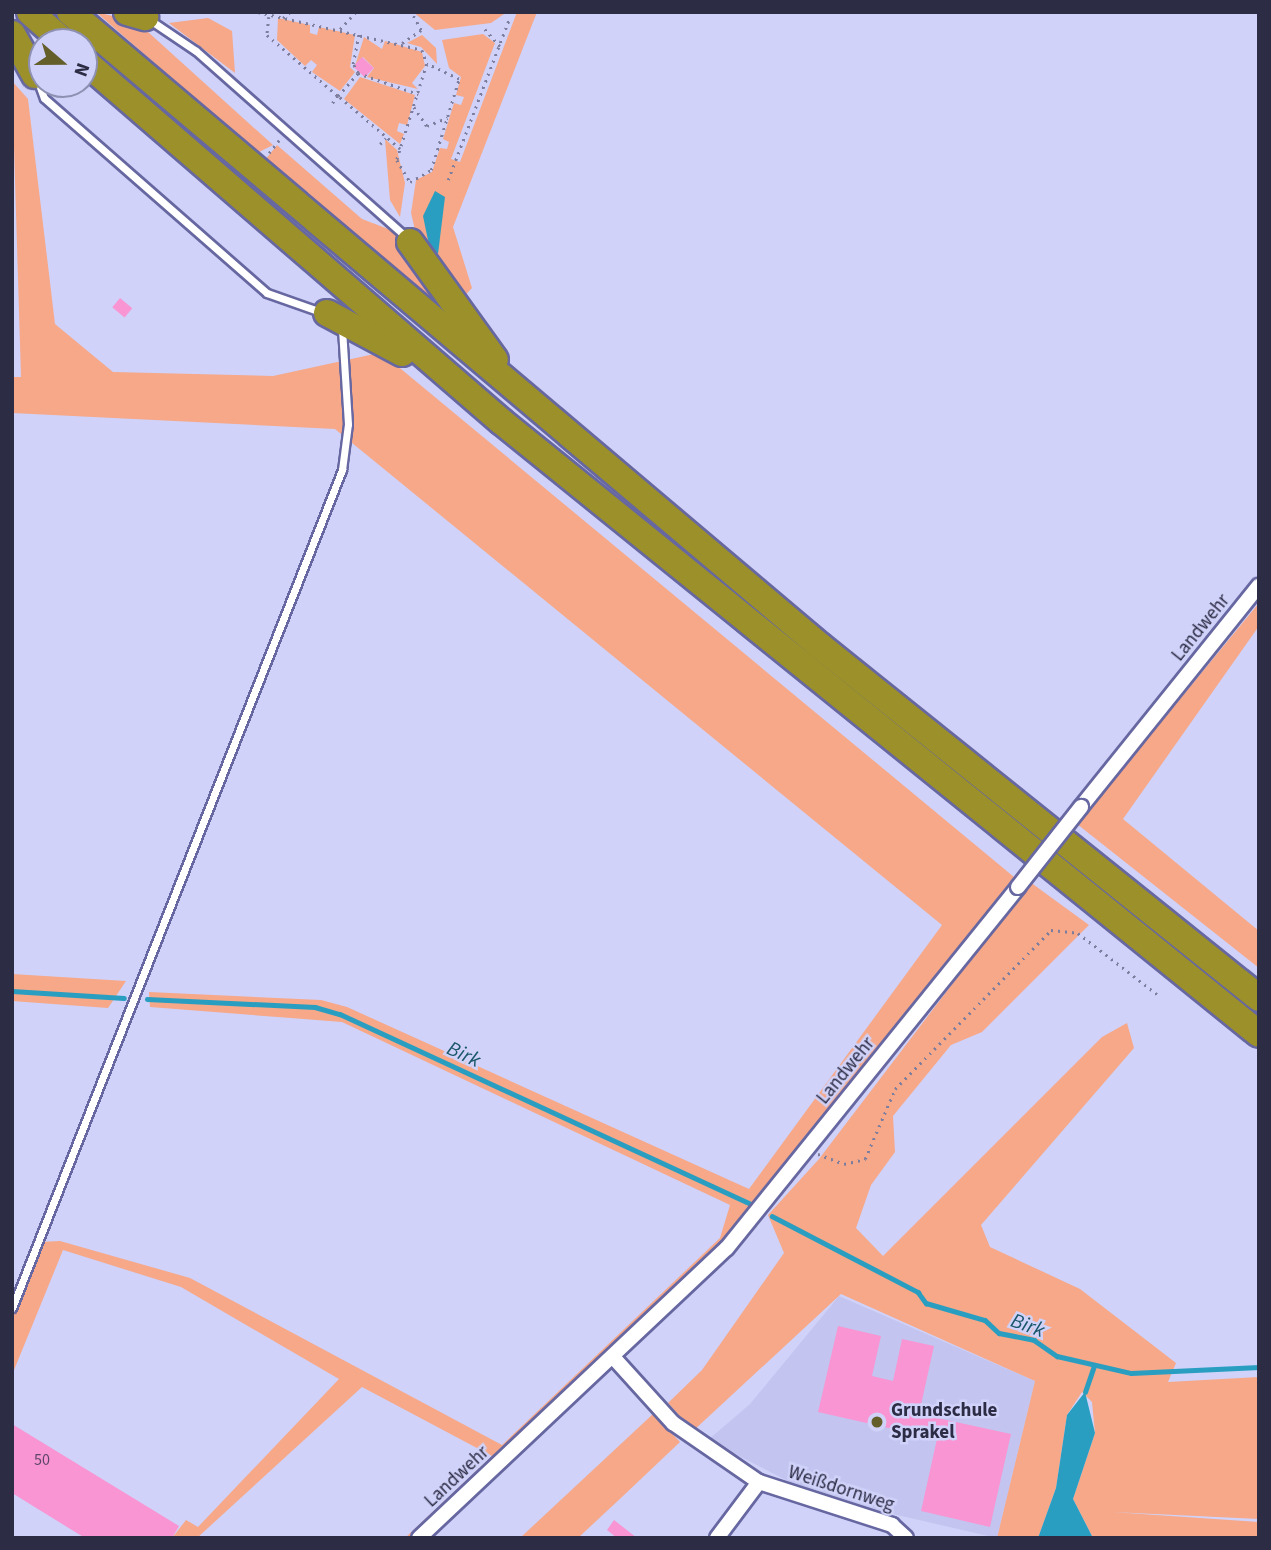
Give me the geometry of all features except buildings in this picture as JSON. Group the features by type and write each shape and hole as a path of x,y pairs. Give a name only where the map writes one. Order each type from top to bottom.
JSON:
{"highway":[{"path":"30,12 48,28"},
{"path":"70,12 518,396 1259,998"},
{"path":"12,34 28,61"},
{"path":"98,73 502,422 1259,1034"},
{"path":"410,242 518,396"},
{"path":"333,314 502,422"}],"street":[{"name":"Landwehr","path":"419,1538 614,1358 727,1248 1259,586"},
{"name":"Weißdornweg","path":"614,1358 673,1423 759,1482 892,1525 906,1538"},
{"path":"717,1538 759,1482"}],"lane":[{"path":"136,15 187,44 410,242"},
{"path":"12,1308 342,470 348,424 333,314 267,293 44,98"}],"path":[{"path":"258,12 402,43 422,50 428,64 400,150 404,180 430,171 459,78 428,64"},
{"path":"283,18 290,12"},
{"path":"339,29 356,12"},
{"path":"402,43 421,30 411,12"},
{"path":"270,15 267,36 400,150"},
{"path":"448,180 510,17"},
{"path":"485,29 500,46"},
{"path":"359,34 353,64 359,73 418,94"},
{"path":"333,103 359,73"},
{"path":"414,107 427,126 447,118"},
{"path":"267,156 287,130"},
{"path":"380,144 386,138"},
{"path":"809,1148 838,1164 865,1159 895,1089 1051,930 1078,933 1157,994"}],"shaded area":[{"path":"96,12 137,22 273,145 257,153"},
{"path":"413,12 507,12 491,23 435,30"},
{"path":"517,12 537,12 453,227 472,288 456,305 416,234 411,213 416,180 432,172 440,148 447,149 449,142 443,139 454,103 461,105 464,97 456,95 461,77 449,68 442,40 483,34 495,43 451,159 460,162"},
{"path":"208,18 232,31 235,73 169,23"},
{"path":"278,18 310,25 310,33 317,35 319,27 355,35 350,67 355,72 340,91 312,72 317,65 311,60 305,66 277,40"},
{"path":"422,35 436,48 437,64 421,47 407,43"},
{"path":"364,37 382,49 385,41 422,52 425,66 412,83 418,89 367,77 374,68 363,57 355,66"},
{"path":"360,77 415,95 407,125 399,123 397,131 404,134 400,144 344,99"},
{"path":"12,81 28,99 55,324 113,372 273,376 388,351 395,364 1014,877 734,1234 413,1538 405,1538 492,1456 362,1387 197,1538 172,1538 186,1520 198,1527 339,1379 181,1287 63,1250 12,1375 12,1316 41,1242 60,1241 190,1278 502,1445 720,1238 730,1205 342,1022 150,1007 149,992 321,1000 347,1007 749,1189 942,925 335,429 12,413 12,377 21,377"},
{"path":"385,139 397,150 405,183 400,217 390,200"},
{"path":"277,145 362,219 396,232 447,314 265,160"},
{"path":"435,191 445,197 438,254 429,245 423,216"},
{"path":"1259,603 1259,626 1123,819 1259,931 1259,968 1077,824"},
{"path":"1030,882 1089,925 982,1032 951,1045 893,1116 895,1152 871,1185 856,1228 883,1256 1102,1037 1127,1023 1134,1048 981,1225 990,1247 1080,1289 1176,1363 1168,1382 1259,1377 1259,1519 1112,1512 1259,1522 1259,1538 1093,1538 1073,1499 1095,1433 1092,1402 1082,1392 1067,1415 1056,1488 1038,1538 997,1538 1035,1381 841,1294 693,1431 668,1403 702,1370 784,1253 768,1215 819,1159"},
{"path":"12,974 126,981 108,1008 12,1001"},
{"name":"Grundschule Sprakel","path":"839,1296 1035,1381 997,1538 819,1497 708,1440 750,1404"},
{"path":"1085,1392 1095,1433 1073,1499 1093,1538 1038,1538 1056,1488 1067,1415"},
{"path":"653,1414 680,1442 578,1538 520,1538"}],"waterway":[{"name":"Birk","path":"12,991 124,998"},
{"name":"Birk","path":"147,999 315,1007 340,1014 751,1204"},
{"name":"Birk","path":"772,1216 918,1292 926,1303 985,1320 999,1333 1034,1340 1057,1356 1131,1373 1259,1367"},
{"path":"1085,1392 1094,1366"}],"place":[{"name":"Grundschule Sprakel","path":"877,1422"}]}
